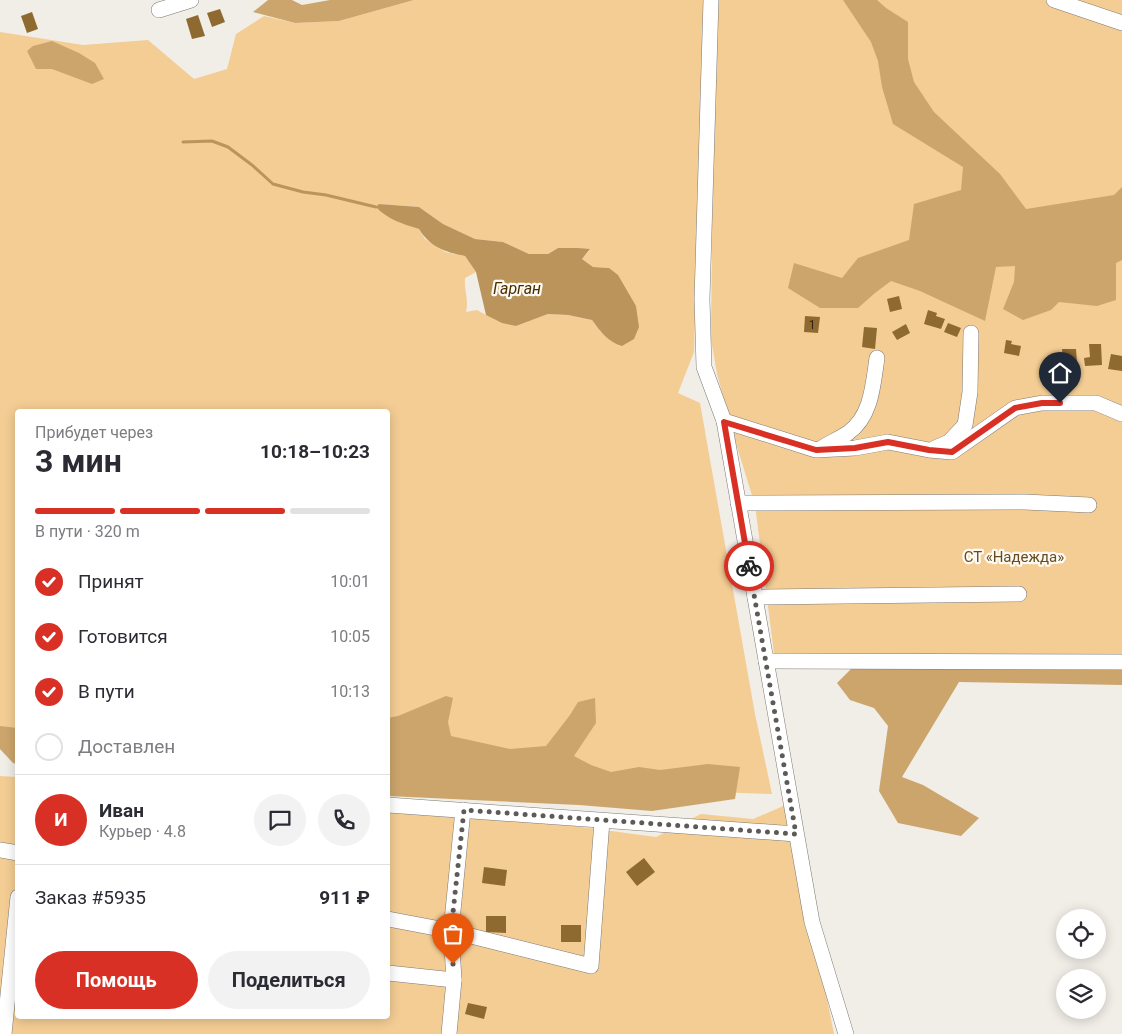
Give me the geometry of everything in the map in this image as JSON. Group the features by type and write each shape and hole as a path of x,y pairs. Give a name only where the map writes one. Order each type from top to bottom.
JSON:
{"street":[{"path":"159,10 191,0"},
{"path":"711,0 702,299 704,367 724,422 812,922 846,1034"},
{"path":"1054,0 1122,23"},
{"path":"929,450 949,442 965,425 970,392 971,333"},
{"path":"816,450 849,432 862,418 871,400 877,358"},
{"path":"724,422 816,450 855,448 888,442 929,450 952,452 1015,408 1042,403 1096,404 1122,414"},
{"path":"738,503 1024,502 1089,504"},
{"path":"755,597 1019,594"},
{"path":"766,661 1122,662"},
{"path":"390,805 796,834"},
{"path":"449,1034 454,980 451,931 464,810"},
{"path":"390,919 451,931 591,966 602,821"},
{"path":"0,850 15,852"},
{"path":"4,1034 10,932 15,910"},
{"path":"390,973 454,980"}],"green space":[{"path":"414,0 705,0 694,352 678,393 700,403 755,714 772,794 390,781 390,409 15,409 15,762 0,749 0,32 83,45 148,40 194,79 227,69 236,34 264,16 295,23 339,21","holes":["379,204 419,207 443,224 475,239 503,242 529,254 548,254 558,248 590,250 582,259 593,267 609,268 601,332 592,320 568,315 548,314 516,326 477,310 466,312 465,278 476,272 465,256 445,252 425,239 419,229"]},
{"name":"СТ «Надежда»","path":"717,0 1122,0 1122,662 776,669 755,505 717,374 711,339 713,138"},
{"path":"0,776 15,777 15,1019 390,1019 390,810 574,826 656,837 701,814 753,819 788,804 834,1034 0,1034"}],"shaded area":[{"path":"268,0 292,0 302,5 330,0 414,0 339,21 295,23 253,12"},
{"path":"843,0 877,0 908,22 908,59 914,82 934,112 1000,174 1026,209 1114,195 1122,187 1122,260 1116,263 1116,300 1097,306 1059,302 1051,310 1023,320 1003,309 1014,282 1015,266 996,267 985,321 920,291 891,281 858,308 820,308 788,288 794,263 842,278 858,258 909,240 914,204 961,190 963,167 893,124 882,87 878,61 871,42"},
{"path":"52,41 79,53 95,63 104,79 92,84 52,69 36,69 27,51 33,46"},
{"path":"1122,665 1122,685 959,682 902,777 923,785 979,818 961,836 898,823 879,791 888,726 874,708 850,700 837,683 853,667"},
{"path":"446,696 453,698 448,722 451,736 510,749 546,746 578,702 595,698 596,723 574,756 591,765 611,772 639,767 660,770 708,764 740,767 735,799 652,811 579,805 390,796 390,718"},
{"path":"0,726 15,728 15,764 0,749"}],"water":[{"name":"Гарган","path":"379,204 419,207 443,224 475,239 503,242 529,254 548,254 558,248 590,249 582,259 593,267 609,268 618,275 636,306 639,327 634,339 622,346 608,339 592,320 568,315 548,314 516,326 502,323 486,315 476,272 465,256 439,248 428,240 419,229 385,215 376,207"}],"building":[{"path":"220,9 225,22 212,27 207,13"},
{"path":"32,12 38,29 27,33 21,16"},
{"path":"198,15 205,36 192,39 186,19"},
{"path":"899,296 902,309 890,312 887,299"},
{"path":"928,310 937,313 936,316 945,319 941,329 924,324"},
{"path":"805,316 820,317 818,333 804,332"},
{"path":"948,323 961,328 957,337 944,332"},
{"path":"906,324 910,333 897,340 892,332"},
{"path":"864,327 877,328 875,349 862,347"},
{"path":"1006,340 1012,341 1011,344 1021,346 1019,356 1004,353"},
{"path":"1089,344 1101,344 1102,365 1085,366 1084,358 1090,357"},
{"path":"1062,349 1076,349 1077,362 1063,362"},
{"path":"1111,354 1122,356 1122,371 1108,369"},
{"path":"644,858 655,872 637,886 626,872"},
{"path":"484,867 507,870 505,886 482,883"},
{"path":"486,916 506,916 506,933 486,932"},
{"path":"561,925 581,925 581,942 561,942"},
{"path":"468,1003 487,1007 484,1019 465,1014"}],"waterway":[{"path":"183,142 212,141 228,147 273,184 376,207"}],"way so far":[{"path":"453,964 451,931 464,810 796,834 749,566"}],"route":[{"path":"749,566 724,422 816,450 855,448 888,442 929,450 952,452 1015,408 1042,403 1060,403"}]}
